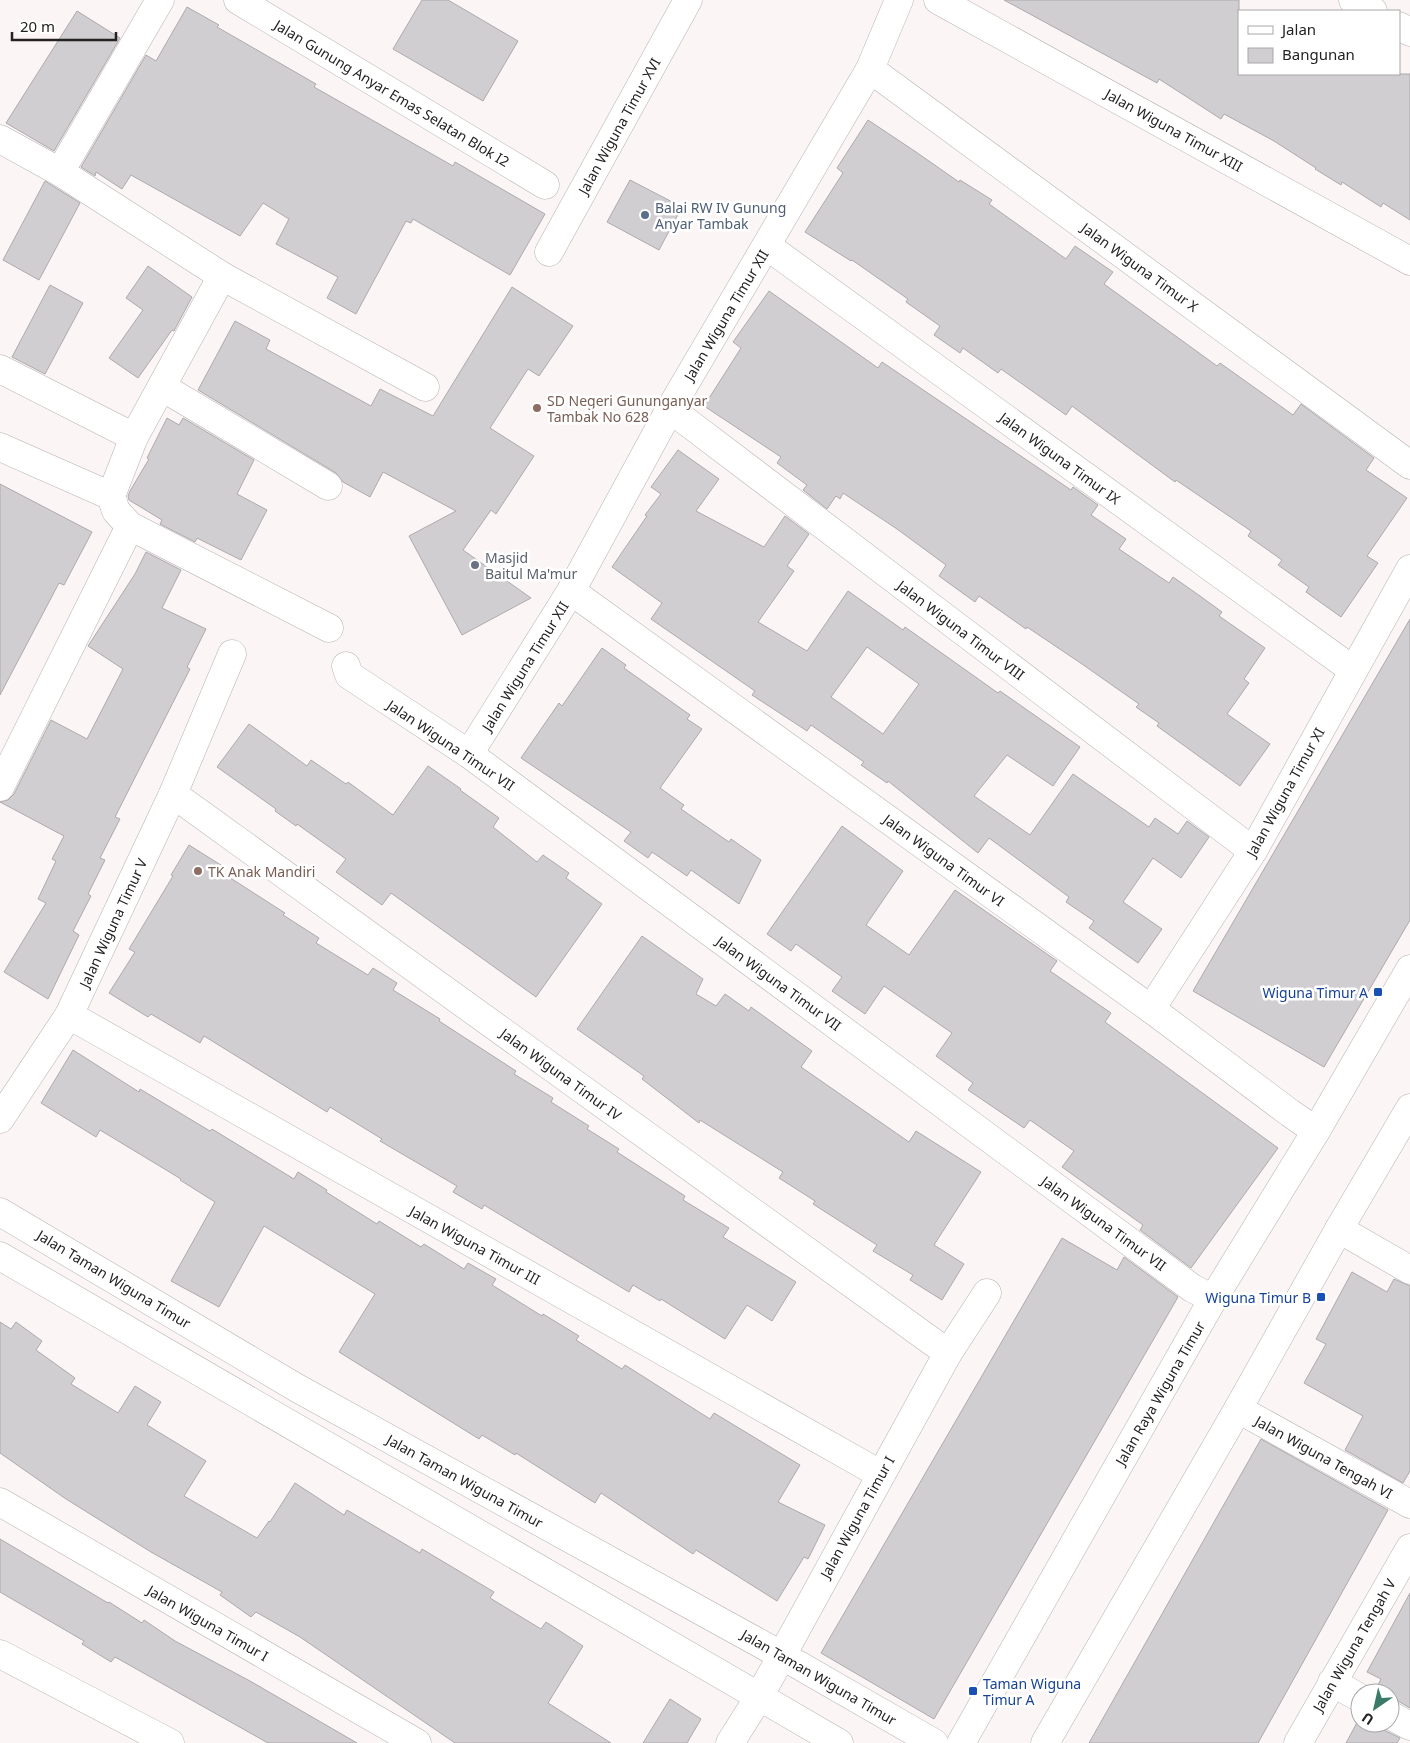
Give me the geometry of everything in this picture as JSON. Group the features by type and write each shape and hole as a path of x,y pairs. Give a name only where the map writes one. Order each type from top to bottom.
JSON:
{"street":[{"path":"60,172 160,0"},
{"name":"Jalan Gunung Anyar Emas Selatan Blok I2","path":"238,0 545,185"},
{"name":"Jalan Wiguna Timur XVI","path":"550,252 688,0"},
{"name":"Jalan Wiguna Timur XII","path":"469,754 571,591 670,409 870,68 899,0"},
{"name":"Jalan Wiguna Timur XIII","path":"938,0 1410,261"},
{"path":"1353,0 1370,10"},
{"name":"Jalan Wiguna Timur X","path":"870,68 1410,465"},
{"path":"0,139 60,172 222,276 425,387"},
{"name":"Jalan Wiguna Timur IX","path":"767,246 1353,670"},
{"path":"222,276 134,437 112,496 116,511 130,526 329,628"},
{"path":"0,369 134,437"},
{"path":"162,387 328,486"},
{"name":"Jalan Wiguna Timur VIII","path":"670,409 1252,851"},
{"path":"0,447 112,496"},
{"path":"0,787 130,526"},
{"name":"Jalan Wiguna Timur XI","path":"1151,1009 1252,851 1410,569"},
{"name":"Jalan Wiguna Timur VI","path":"571,591 1316,1130"},
{"name":"Jalan Wiguna Timur V","path":"0,1120 69,1015 173,794 232,654"},
{"name":"Jalan Wiguna Timur VII","path":"346,666 349,675 469,754 1184,1282 1213,1299"},
{"name":"Jalan Wiguna Timur IV","path":"173,794 948,1353"},
{"name":"Jalan Raya Wiguna Timur","path":"961,1743 1213,1299 1316,1130 1410,969"},
{"name":"Jalan Wiguna Timur III","path":"69,1015 880,1474"},
{"path":"1045,1743 1410,1108"},
{"name":"Jalan Taman Wiguna Timur","path":"0,1212 297,1388 781,1655 934,1743"},
{"path":"1339,1229 1410,1270"},
{"path":"0,1256 839,1743"},
{"name":"Jalan Wiguna Timur I","path":"730,1743 759,1696 948,1353 987,1293"},
{"path":"279,1417 297,1388"},
{"name":"Jalan Wiguna Tengah VI","path":"1238,1409 1410,1504"},
{"name":"Jalan Wiguna Timur I","path":"0,1502 417,1743"},
{"name":"Jalan Wiguna Tengah V","path":"1298,1743 1410,1548"},
{"path":"0,1654 170,1743"},
{"path":"1332,1682 1350,1692"}],"building":[{"path":"422,0 448,0 518,41 483,101 393,49"},
{"path":"1004,0 1239,0 1238,75 1410,74 1410,220 1383,203 1381,207 1342,182 1341,185 1274,141 1224,114 1221,119 1159,79 1157,83"},
{"path":"187,7 219,25 217,27 316,84 314,87 453,166 455,162 545,214 510,275 413,219 411,223 406,221 356,314 327,298 338,277 276,244 289,219 263,203 240,236 131,175 122,189 96,172 95,176 81,167 146,55 156,61"},
{"path":"77,11 120,38 54,151 6,123"},
{"path":"868,120 959,182 960,180 992,200 989,204 1066,259 1075,246 1113,272 1104,284 1217,366 1220,363 1293,415 1301,404 1374,458 1366,470 1407,498 1367,556 1378,563 1341,617 1306,592 1309,587 1278,565 1282,560 1248,536 1251,531 1176,480 1175,482 1072,406 1066,415 1001,369 998,373 963,348 960,353 934,335 940,326 906,302 908,299 852,260 805,232 843,173 837,168"},
{"name":"Balai RW IV Gunung Anyar Tambak","path":"630,180 682,207 659,250 607,222"},
{"path":"45,181 80,203 39,280 3,260"},
{"path":"148,266 192,297 174,331 172,330 138,378 109,358 143,310 126,298"},
{"path":"50,285 83,303 45,374 12,357"},
{"path":"512,287 573,326 539,376 528,369 490,428 534,456 496,514 491,510 463,550 531,598 462,635 409,536 456,511 383,472 370,497 343,482 336,473 198,390 235,321 270,340 266,349 371,406 380,389 433,416"},
{"path":"769,291 878,368 882,362 1071,490 1073,487 1098,505 1091,515 1126,539 1119,549 1169,583 1173,577 1222,612 1219,616 1265,648 1244,679 1249,683 1227,714 1270,744 1240,786 1157,726 1159,723 1136,707 1139,704 1082,664 1027,627 1026,629 979,596 975,602 939,576 946,565 897,529 843,493 840,499 836,496 827,509 803,490 807,485 777,463 781,457 704,406 741,348 733,342"},
{"path":"167,418 179,425 183,418 254,460 237,494 267,510 241,560 197,538 195,542 160,524 162,520 129,500 130,491 149,459 147,458"},
{"path":"678,450 719,479 696,511 764,547 785,516 809,534 787,566 794,571 758,622 807,651 848,591 903,630 905,627 998,693 1000,691 1080,747 1053,786 1007,755 974,796 1030,835 1073,774 1149,827 1155,818 1178,834 1187,821 1209,837 1181,878 1153,858 1123,902 1162,929 1138,963 1089,928 1094,921 1066,902 1069,897 989,838 978,853 888,781 887,783 861,765 864,762 811,725 807,731 752,695 755,691 651,619 662,603 612,567 647,516 645,515 661,494 651,487","holes":["867,647 919,684 883,734 831,697"]},
{"path":"0,484 92,532 64,585 59,583 0,695"},
{"path":"146,552 181,570 162,608 206,629 187,667 190,669 115,817 120,819 100,858 105,860 88,894 91,896 73,931 79,935 48,999 4,972 46,903 38,899 56,861 52,859 64,836 0,802 8,800 14,794 51,720 87,739 123,669 88,646 135,574"},
{"path":"1410,619 1410,920 1324,1067 1193,991"},
{"path":"602,648 626,665 624,668 690,715 687,719 702,729 660,788 684,805 681,809 729,842 731,839 761,860 739,904 691,870 687,876 652,852 648,858 624,841 631,832 521,758 559,703 562,706"},
{"path":"249,724 307,766 311,760 346,784 348,782 393,815 428,766 499,818 493,827 537,862 543,855 569,873 566,878 602,904 536,997 391,893 382,905 336,872 346,859 297,824 296,826 275,811 276,809 217,767"},
{"path":"842,826 903,871 866,925 909,955 955,890 1057,961 1050,971 1111,1013 1105,1022 1278,1148 1191,1268 1140,1230 1143,1225 1062,1167 1074,1151 1030,1120 1024,1128 968,1090 973,1083 936,1056 952,1033 884,986 865,1014 832,991 842,977 796,944 791,951 767,934"},
{"path":"189,845 224,867 221,872 285,913 283,915 319,938 316,943 368,975 373,968 397,983 393,990 440,1019 439,1021 516,1071 514,1074 553,1098 551,1102 589,1126 587,1129 619,1149 617,1152 685,1196 683,1200 729,1228 723,1237 796,1282 772,1321 747,1305 725,1339 661,1299 660,1301 633,1285 629,1292 484,1205 482,1209 453,1192 457,1186 380,1141 382,1139 330,1107 327,1112 204,1036 200,1043 151,1014 148,1017 109,993 135,952 129,949 173,876 171,875"},
{"path":"642,936 703,979 696,994 716,1006 725,994 749,1011 751,1007 812,1051 801,1067 909,1142 916,1131 981,1172 934,1245 964,1264 942,1300 910,1280 913,1275 873,1251 877,1245 813,1204 815,1201 779,1178 783,1172 700,1120 699,1123 642,1079 644,1076 577,1029"},
{"path":"73,1050 139,1092 140,1089 210,1131 212,1129 294,1179 298,1172 377,1224 379,1221 421,1247 424,1244 464,1269 468,1263 496,1279 492,1285 579,1336 576,1340 622,1369 625,1365 710,1419 714,1413 800,1465 778,1502 825,1525 808,1559 804,1557 777,1601 696,1550 693,1554 601,1493 595,1503 516,1453 515,1455 482,1435 479,1439 339,1352 375,1294 264,1226 219,1307 171,1281 215,1202 100,1130 96,1137 41,1103"},
{"path":"1062,1238 1117,1270 1124,1257 1178,1297 934,1719 821,1653"},
{"path":"1352,1272 1387,1292 1394,1279 1410,1286 1410,1471 1403,1483 1345,1450 1363,1416 1304,1383 1326,1344 1316,1339"},
{"path":"0,1322 11,1329 16,1322 42,1341 36,1350 75,1378 71,1384 118,1413 135,1386 161,1402 147,1425 206,1461 184,1496 257,1538 270,1522 295,1483 344,1515 347,1510 420,1553 422,1549 494,1592 490,1598 541,1629 546,1622 583,1646 548,1703 611,1743 455,1743 300,1637 256,1612 251,1617 220,1595 222,1592 151,1552 66,1499 0,1453"},
{"path":"1261,1439 1388,1510 1258,1743 1089,1743"},
{"path":"0,1539 142,1623 144,1620 175,1641 250,1681 357,1743 268,1743 115,1657 111,1662 82,1644 84,1641 0,1592"},
{"path":"1410,1593 1410,1708 1400,1702 1400,1683 1379,1683 1381,1679 1367,1672"},
{"path":"670,1699 701,1719 687,1743 643,1743"},
{"path":"1351,1733 1390,1733 1400,1738 1397,1743 1346,1743"}],"place":[{"name":"Balai RW IV Gunung Anyar Tambak","path":"645,215"},
{"name":"SD Negeri Gununganyar Tambak No 628","path":"537,408"},
{"name":"Masjid Baitul Ma'mur","path":"475,565"},
{"name":"TK Anak Mandiri","path":"198,871"},
{"name":"Wiguna Timur A","path":"1378,992"},
{"name":"Wiguna Timur B","path":"1321,1297"},
{"name":"Taman Wiguna Timur A","path":"973,1691"}]}
